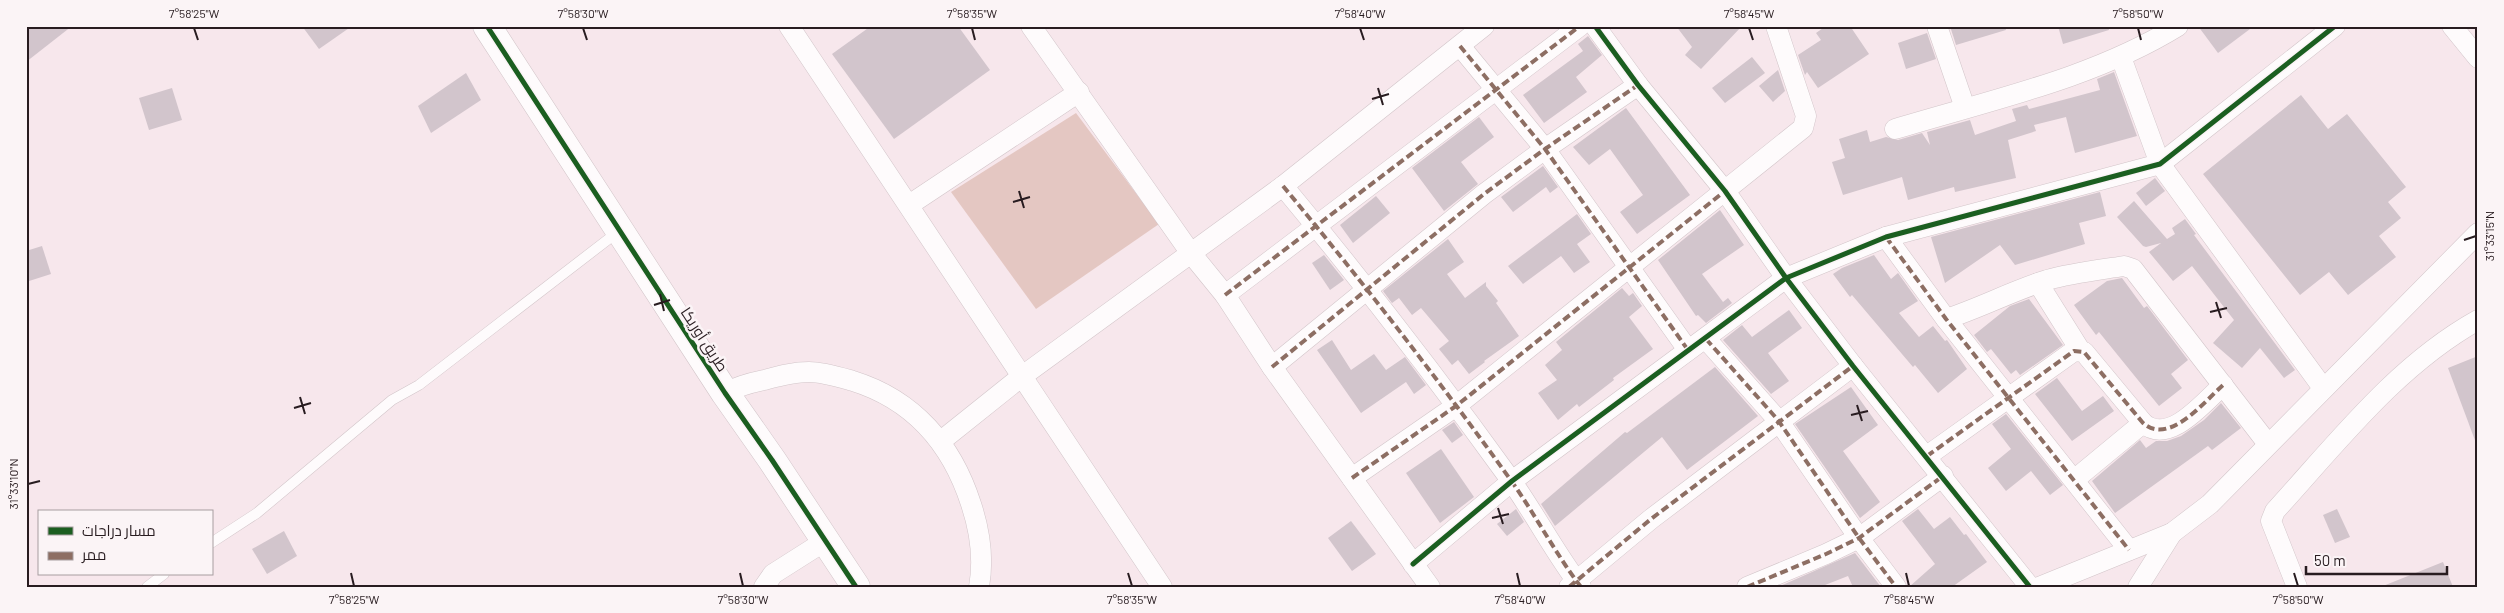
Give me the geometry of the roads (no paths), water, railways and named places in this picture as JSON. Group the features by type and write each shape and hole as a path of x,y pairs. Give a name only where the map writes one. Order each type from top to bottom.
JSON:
{"street":[{"name":"طريق أوريكا","path":"487,26 724,393 772,460 856,587"},
{"path":"789,26 1162,587"},
{"path":"1030,26 1190,252 1225,296 1272,367 1430,587"},
{"path":"941,441 1021,377 1283,186 1484,26"},
{"path":"1225,296 1580,26"},
{"path":"1594,26 1638,85 1725,191 1786,278 1853,366 2030,587"},
{"path":"1352,478 1456,406 1630,269 1803,128 1806,116 1776,26"},
{"path":"1937,26 1964,108"},
{"path":"1895,129 2084,72 2144,47 2178,26"},
{"path":"1413,564 1512,481 1786,278 1886,237 2160,164 2335,26"},
{"path":"2452,26 2478,58"},
{"path":"1460,46 1545,149 1688,350"},
{"path":"2121,57 2160,164 2323,388"},
{"path":"1272,367 1484,194 1638,85"},
{"path":"909,205 1078,92"},
{"path":"1283,186 1367,289 1512,481 1575,585 1778,420 1853,366"},
{"path":"2039,587 2172,533 2210,504 2478,233"},
{"path":"1886,237 1946,319 2129,550"},
{"path":"1946,319 2038,283 2103,269 2124,266 2133,269 2268,444"},
{"path":"2038,283 2080,350 2150,429 2157,431 2180,423 2223,385"},
{"path":"2298,587 2271,521 2275,511 2382,396 2429,353 2456,332 2478,320"},
{"path":"1706,339 1778,420 1859,538 1896,587"},
{"path":"1927,456 2074,351 2080,350"},
{"path":"724,393 740,384 789,374 810,372 838,377 884,393 908,408 941,441 954,463 975,515 980,539 979,587"},
{"path":"2074,480 2143,423"},
{"path":"1747,587 1859,538 1943,476"},
{"path":"2138,587 2172,533"},
{"path":"764,587 773,574 825,542"}],"lane":[{"path":"212,542 257,513 392,400 419,385 620,230"},
{"path":"148,587 162,576"}]}
